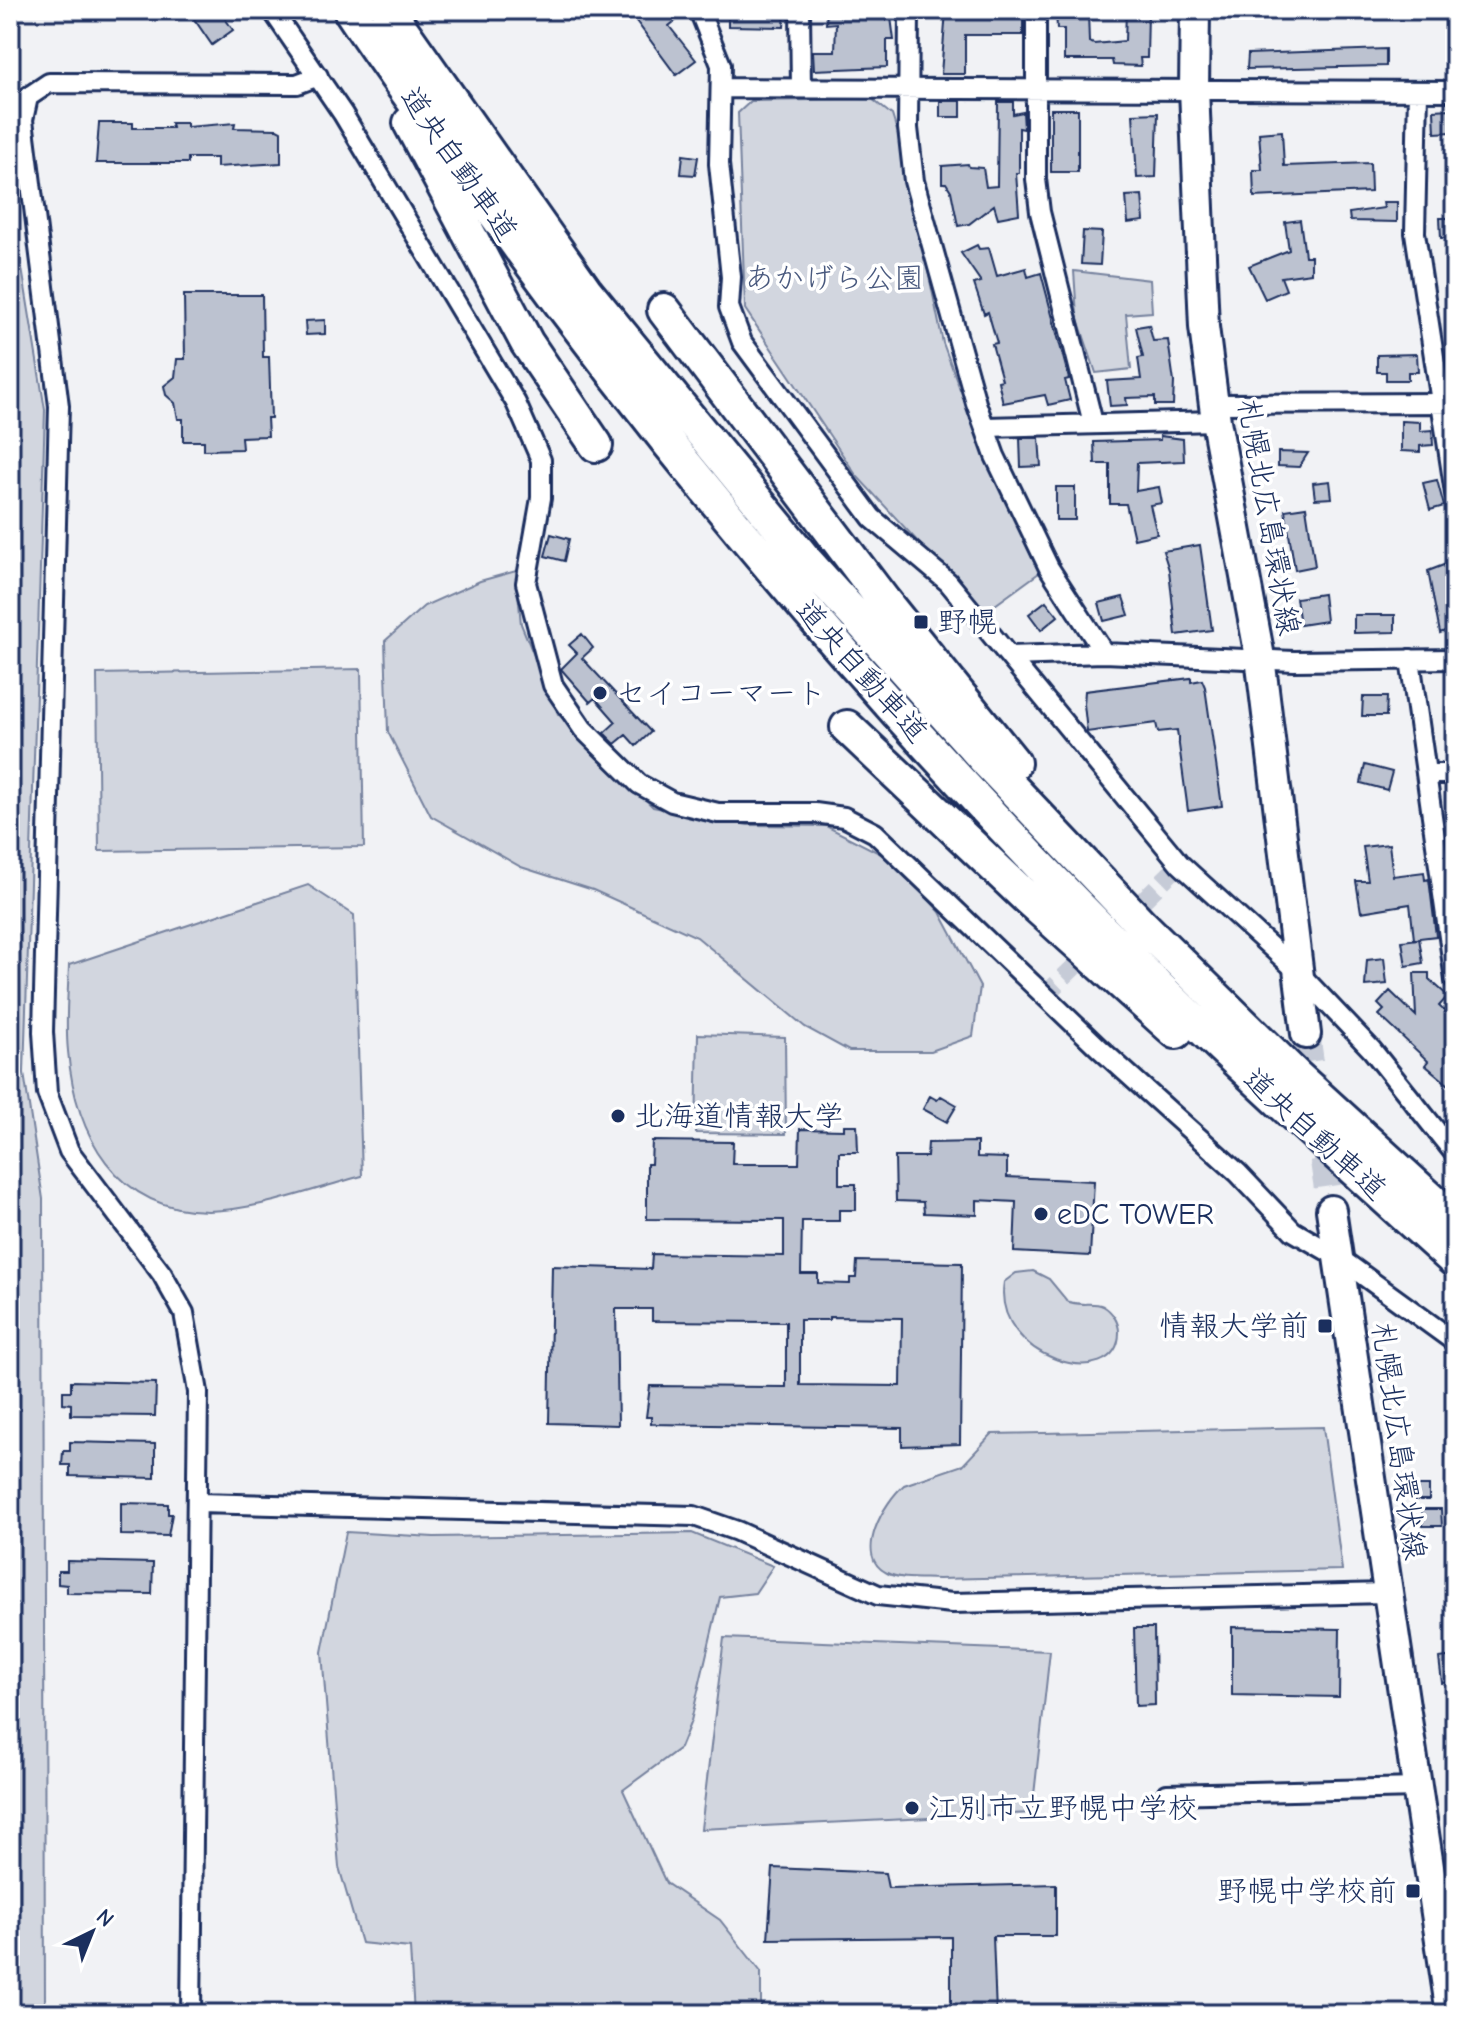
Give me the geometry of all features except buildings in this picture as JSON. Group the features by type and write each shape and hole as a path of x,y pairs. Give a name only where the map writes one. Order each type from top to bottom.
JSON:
{"highway":[{"name":"道央自動車道","path":"388,10 585,290 799,552 989,764 1142,925 1295,1075 1455,1221"},
{"name":"道央自動車道","path":"355,17 562,309 755,552 973,795 1151,979 1455,1263"},
{"path":"355,17 527,343 596,445"},
{"path":"664,310 883,600 1142,925"},
{"path":"847,727 1026,897 1254,1102 1455,1263"}],"main road":[{"name":"札幌北広島環状線","path":"1195,10 1194,89 1204,327 1215,412 1260,657 1306,1034"},
{"name":"札幌北広島環状線","path":"1331,1210 1451,2014"}],"street":[{"path":"272,10 318,76 516,403 541,460 541,498 526,583 553,685 583,729 639,784 672,802 718,813 815,813 844,817 875,833 1099,1048 1238,1173 1293,1231 1338,1257 1455,1342"},
{"path":"699,10 721,65 719,164 731,277 729,307 742,342 872,518 948,582 1180,864 1296,970 1372,1050 1455,1154"},
{"path":"800,10 801,88"},
{"path":"909,10 914,181 985,427 1049,568 1104,653"},
{"path":"1036,10 1040,212 1093,423"},
{"path":"191,2014 198,1392 184,1313 162,1274 69,1151 47,1093 43,1032 59,406 23,120 28,97 49,83 297,84 318,76"},
{"path":"721,88 1455,91"},
{"path":"1418,91 1415,233 1449,403 1455,493"},
{"path":"985,427 1093,423 1215,412 1449,403"},
{"path":"1009,656 1104,653 1260,657 1294,661 1455,659"},
{"path":"1410,659 1426,774 1448,881 1455,980"},
{"path":"1426,774 1455,774"},
{"path":"199,1503 694,1516 737,1531 878,1595 952,1603 1386,1593"},
{"path":"1167,1794 1418,1788"}],"green space":[{"name":"あかげら公園","path":"872,99 892,115 903,150 943,343 980,443 1039,573 984,613 856,475 745,309 738,113 751,101"},
{"path":"10,194 45,410 24,1073 43,1199 45,2014 10,2014"},
{"path":"1074,271 1150,280 1152,312 1126,314 1131,369 1096,373 1077,316"},
{"path":"516,571 521,624 558,714 653,807 748,825 826,826 893,860 940,912 980,987 973,1036 931,1051 849,1051 805,1027 697,937 593,890 521,867 431,816 388,732 385,641 424,606 480,581"},
{"path":"361,669 364,847 99,851 97,674"},
{"path":"308,885 354,915 362,1176 266,1203 227,1210 176,1208 148,1198 125,1182 106,1162 91,1138 80,1111 72,1082 67,1040 69,965"},
{"path":"698,1034 785,1037 786,1134 696,1133"},
{"path":"1033,1271 1049,1279 1067,1301 1099,1305 1109,1311 1119,1328 1114,1351 1099,1362 1079,1364 1057,1360 1035,1348 1016,1331 1005,1309 1004,1282 1016,1273"},
{"path":"1323,1427 1342,1570 919,1579 887,1573 877,1565 872,1554 875,1529 881,1515 904,1485 963,1465 992,1434"},
{"path":"346,1532 434,1537 692,1533 773,1566 755,1593 720,1597 691,1721 680,1748 623,1790 666,1883 720,1920 761,1972 761,2014 414,2014 410,1948 361,1943 339,1867 322,1652"},
{"path":"724,1638 1050,1651 1032,1813 701,1829"}],"tunnel":[{"path":"1124,919 1180,864"},
{"path":"1044,996 1094,948"},
{"path":"1306,1034 1331,1210"}],"place":[{"name":"野幌","path":"921,622"},
{"name":"セイコーマート","path":"600,693"},
{"name":"北海道情報大学","path":"618,1116"},
{"name":"eDC TOWER","path":"1041,1214"},
{"name":"情報大学前","path":"1325,1326"},
{"name":"江別市立野幌中学校","path":"912,1808"},
{"name":"野幌中学校前","path":"1413,1891"}]}
